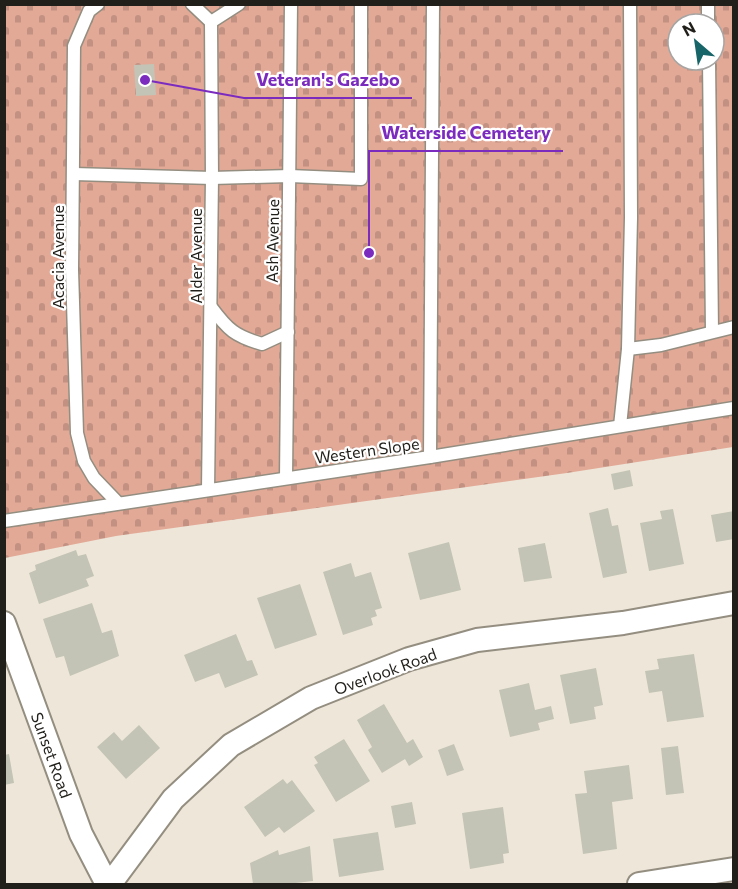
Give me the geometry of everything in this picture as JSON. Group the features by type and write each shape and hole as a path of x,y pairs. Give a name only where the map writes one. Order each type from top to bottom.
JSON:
{"street":[{"name":"Overlook Road","path":"109,885 173,799 231,745 311,698 409,659 477,640 623,623 734,603"},
{"name":"Sunset Road","path":"4,623 81,834 109,885"},
{"path":"639,885 734,869"}],"lane":[{"name":"Acacia Avenue","path":"98,4 89,11 74,46 72,270 77,433 84,461 94,478 118,503"},
{"path":"192,4 211,22 239,4"},
{"name":"Ash Avenue","path":"286,478 291,4"},
{"path":"74,174 361,179 361,4"},
{"path":"429,457 433,4"},
{"path":"620,426 628,349 631,218 630,4"},
{"name":"Alder Avenue","path":"208,490 212,178 211,22"},
{"path":"709,72 712,331"},
{"path":"211,308 227,328 245,339 262,344 288,332"},
{"path":"628,349 661,345 734,327"},
{"name":"Western Slope","path":"4,521 734,408"}],"green space":[{"path":"5,5 733,5 733,447 567,473 116,536 5,558"}],"building":[{"path":"154,64 156,95 136,96 134,65"},
{"path":"630,470 633,486 614,490 611,474"},
{"path":"608,508 612,526 618,525 627,573 603,578 589,513"},
{"path":"673,509 684,564 649,571 640,523 662,519 660,511"},
{"path":"734,511 734,539 716,542 711,515"},
{"path":"449,542 461,590 420,600 408,553"},
{"path":"545,543 552,578 524,582 518,548"},
{"path":"76,550 78,556 86,554 94,576 86,579 89,586 39,604 29,573 36,570 35,565"},
{"path":"351,563 355,577 371,572 382,608 375,610 377,616 371,618 373,625 343,635 323,572"},
{"path":"300,584 317,635 275,649 257,598"},
{"path":"92,603 102,633 112,630 119,656 70,676 64,656 56,658 43,619"},
{"path":"236,634 247,661 252,660 258,675 225,688 219,673 195,682 184,655"},
{"path":"694,654 704,717 667,722 662,691 649,693 645,671 659,669 657,659"},
{"path":"596,668 603,705 594,707 596,719 570,724 560,675"},
{"path":"529,683 535,710 551,706 554,719 538,723 540,730 510,737 499,690"},
{"path":"384,704 407,743 413,739 423,757 409,766 405,759 382,773 368,750 372,747 357,720"},
{"path":"139,725 160,748 126,779 97,747 114,732 122,741"},
{"path":"344,739 370,781 336,802 314,765 318,763 314,757"},
{"path":"454,744 464,770 447,776 438,750"},
{"path":"678,746 684,793 666,795 661,748"},
{"path":"9,754 14,783 4,785 4,755"},
{"path":"629,765 633,799 612,802 617,849 583,854 575,794 587,793 584,771"},
{"path":"283,779 287,784 292,780 315,811 284,833 279,827 265,837 244,807"},
{"path":"412,802 416,824 395,828 391,806"},
{"path":"503,807 509,853 503,854 504,863 470,869 462,813"},
{"path":"378,832 384,870 339,877 333,839"},
{"path":"310,846 313,881 253,884 250,863 278,850 279,855"}],"place":[{"name":"Veteran's Gazebo","path":"145,80"},
{"name":"Waterside Cemetery","path":"369,253"}]}
